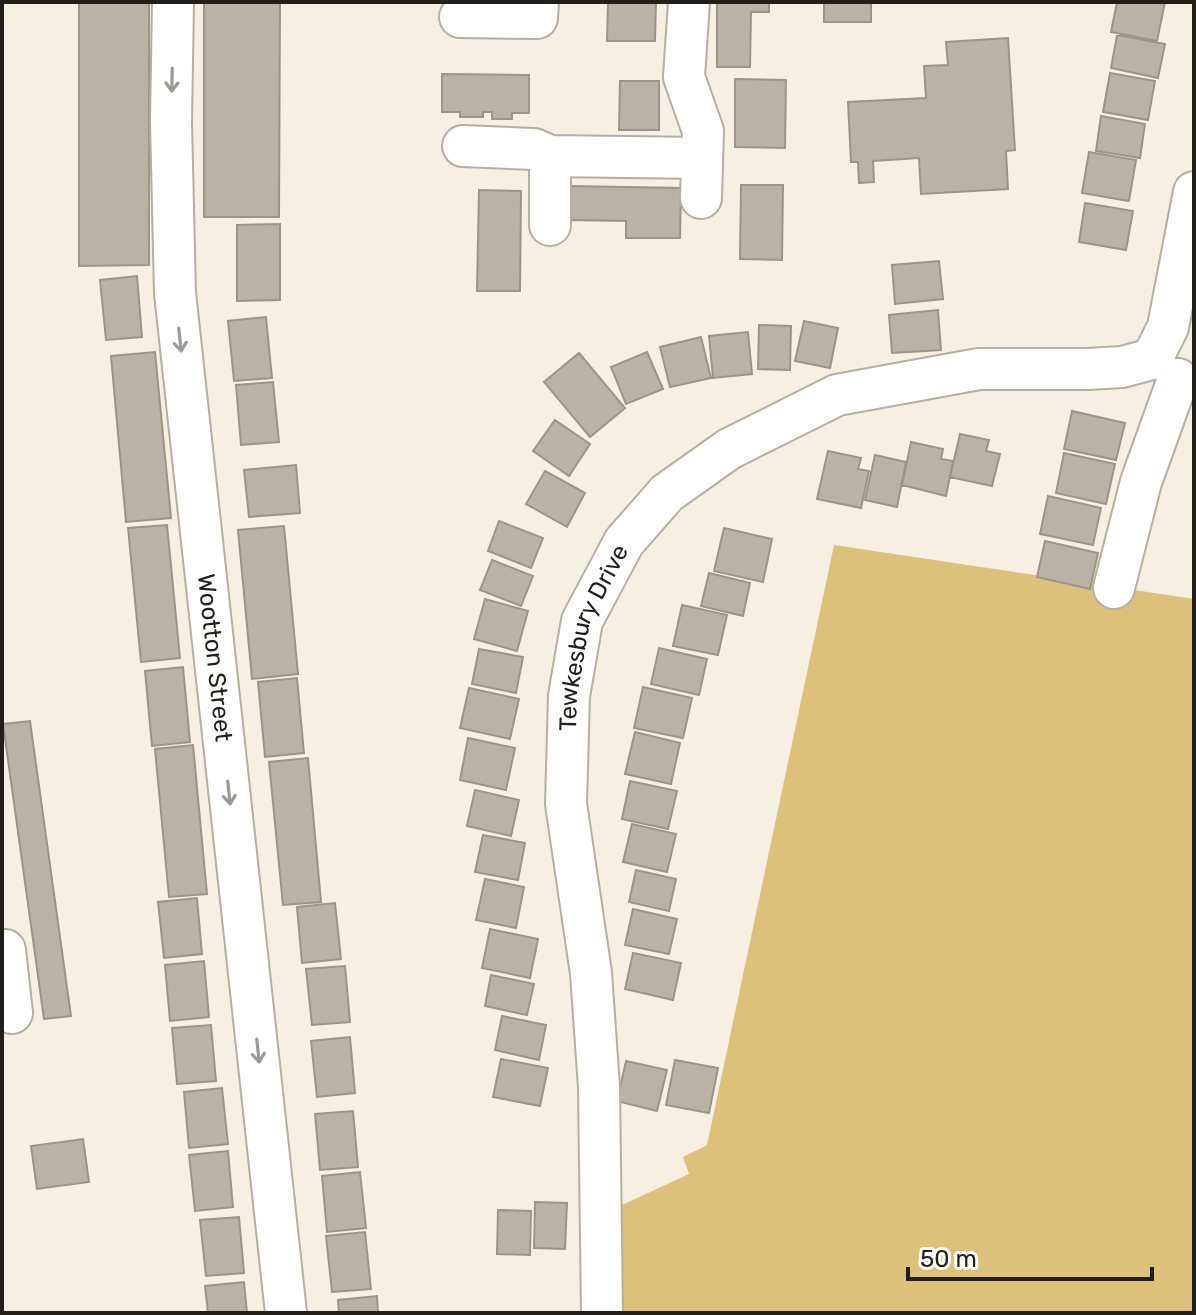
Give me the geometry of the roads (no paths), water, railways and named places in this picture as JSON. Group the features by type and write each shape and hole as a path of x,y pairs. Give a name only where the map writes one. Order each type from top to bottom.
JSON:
{"street":[{"name":"Wootton Street","path":"173,2 171,121 175,293 286,1313"},
{"path":"460,17 537,18 538,2"},
{"path":"689,2 684,77 703,131 701,198"},
{"path":"463,146 534,149 568,156 702,158"},
{"path":"550,225 568,156"},
{"path":"1114,588 1141,482 1175,374 1168,327 1194,192"},
{"name":"Tewkesbury Drive","path":"602,1313 599,1087 591,973 566,804 569,696 582,621 624,542 667,493 729,449 837,395 979,369 1122,367 1175,374"},
{"path":"3,943 12,1013"}]}
